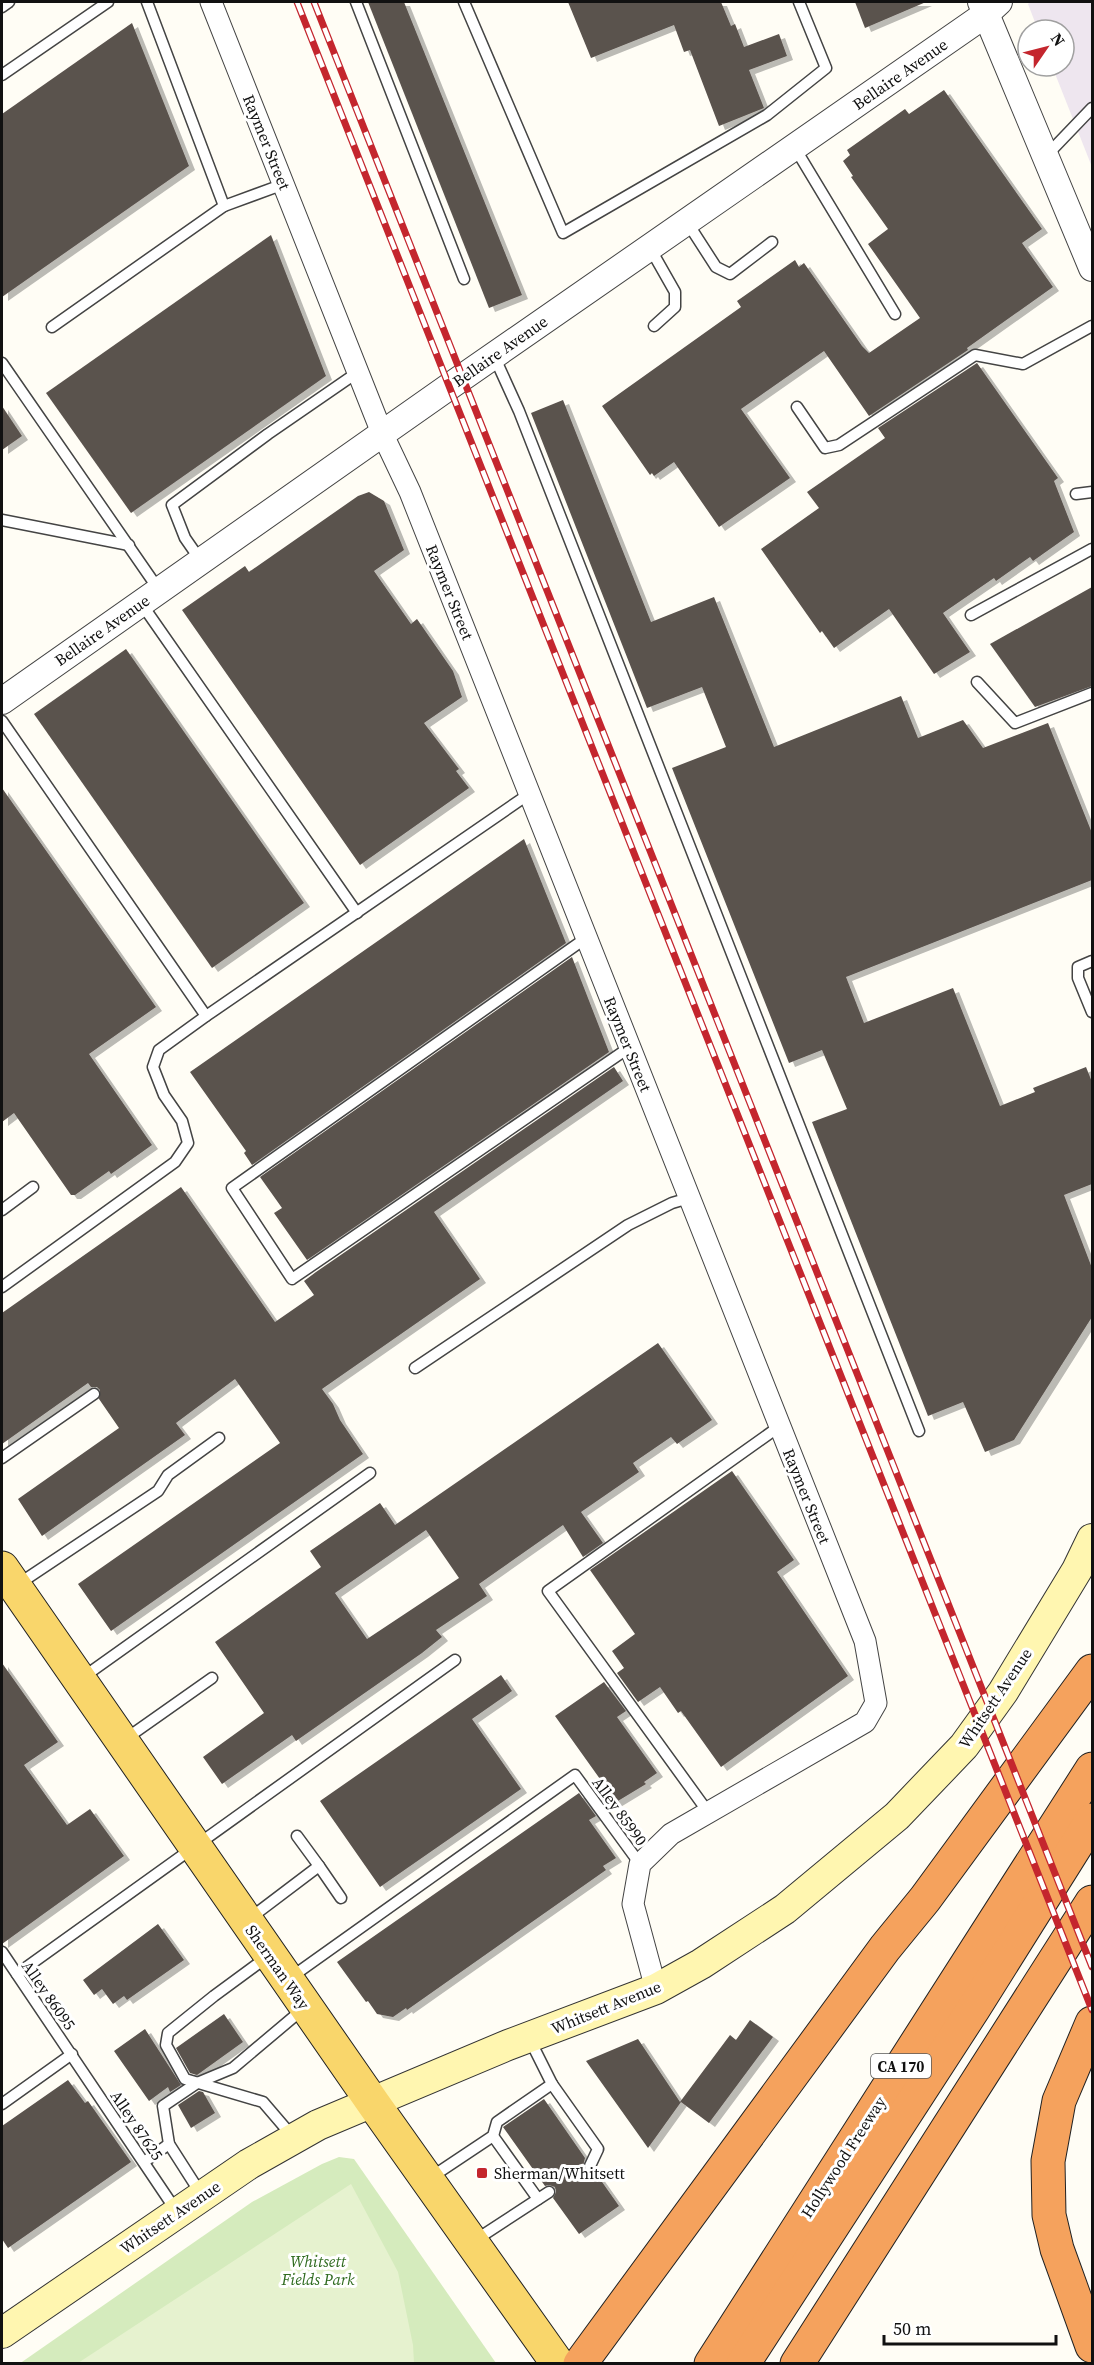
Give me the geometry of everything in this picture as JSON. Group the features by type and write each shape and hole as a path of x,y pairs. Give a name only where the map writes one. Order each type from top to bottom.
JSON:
{"highway":[{"path":"580,2364 1092,1671"},
{"name":"Hollywood Freeway","path":"711,2364 1092,1769"},
{"path":"743,2364 974,2008 1092,1820"},
{"path":"766,2364 1092,1859"},
{"path":"797,2364 1092,1902"},
{"path":"1092,2023 1059,2101 1048,2162 1049,2215 1057,2249 1092,2346"},
{"path":"812,2364 853,2276"}],"main road":[{"name":"Whitsett Avenue","path":"2,2333 249,2164 318,2125 529,2037 656,1989 701,1964 785,1909 897,1816 964,1746 1003,1692 1077,1570 1092,1539"},
{"name":"Sherman Way","path":"8,1577 305,2007 558,2364"}],"street":[{"name":"Raymer Street","path":"212,2 382,434 410,492 865,1641 876,1703 865,1722 671,1834 640,1864"},
{"name":"Bellaire Avenue","path":"2,701 795,147 989,6"},
{"path":"989,6 1046,157 1092,268"},
{"path":"640,1864 633,1904 656,1989"}],"lane":[{"path":"2,7 9,2"},
{"path":"2,75 108,2"},
{"path":"147,2 224,207"},
{"path":"356,2 464,279"},
{"path":"464,2 563,233 767,115 826,68 799,2"},
{"path":"1046,157 1092,108"},
{"path":"795,147 895,314"},
{"path":"52,327 224,207 284,184"},
{"path":"687,222 716,267 730,274 772,242"},
{"path":"650,248 675,292 675,307 654,326"},
{"path":"796,407 825,448 839,445 975,355 1023,364 1092,326"},
{"path":"494,356 519,411 919,1431"},
{"path":"2,363 129,545 150,597 357,913"},
{"path":"201,561 185,538 172,505 268,434 358,372"},
{"path":"1076,494 1092,492"},
{"path":"2,520 129,545"},
{"path":"971,615 1092,549"},
{"path":"977,682 1015,723 1092,693"},
{"path":"2,722 206,1016"},
{"path":"2,1287 175,1161 188,1143 182,1121 164,1095 153,1067 159,1050 529,794"},
{"path":"586,938 232,1188 292,1279 630,1047"},
{"path":"1092,961 1078,967 1078,978 1092,1012"},
{"path":"2,1210 33,1187"},
{"path":"416,1368 628,1225 672,1203 689,1198"},
{"path":"2,1458 94,1394"},
{"path":"708,1812 548,1591 780,1426"},
{"path":"8,1577 158,1491 168,1475 219,1438"},
{"path":"79,1680 370,1473"},
{"path":"17,1974 455,1660"},
{"path":"122,1742 212,1678"},
{"name":"Alley 85990","path":"278,1968 575,1775 640,1864"},
{"path":"297,1836 340,1898"},
{"path":"246,1921 319,1866"},
{"name":"Alley 86095","path":"2,1952 72,2054"},
{"path":"278,1968 214,1996 168,2033 166,2045 185,2079 263,2102 294,2139"},
{"path":"190,2204 169,2144 163,2106 197,2083 233,2068 305,2007"},
{"path":"529,2037 552,2084 598,2149 590,2166"},
{"path":"2,2104 72,2054"},
{"name":"Alley 87625","path":"72,2054 144,2162 190,2204"},
{"path":"427,2180 493,2136 497,2122 552,2084"},
{"path":"493,2136 538,2199"},
{"path":"144,2162 169,2144"},
{"path":"472,2243 549,2192"}],"shaded area":[{"path":"1030,2 1092,2 1092,167 1057,78 1076,78 1076,18 1033,18 1028,4"}],"green space":[{"name":"Whitsett Fields Park","path":"339,2157 354,2159 496,2363 19,2364 252,2202"},
{"name":"Whitsett Fields Park","path":"351,2184 398,2272 413,2345 414,2363 78,2363"}],"building":[{"path":"368,2 404,2 522,295 489,308"},
{"path":"568,2 721,2 731,26 735,24 744,47 779,34 787,56 749,70 764,108 719,126 690,50 684,52 674,25 591,58"},
{"path":"855,2 926,2 865,28"},
{"path":"132,23 189,166 2,297 2,114"},
{"path":"944,90 1042,229 1022,243 1053,287 967,348 968,350 869,416 824,351 741,409 790,478 719,527 674,462 654,476 652,473 650,475 602,406 741,307 737,301 795,260 799,267 804,263 869,353 920,318 868,244 888,229 851,177 853,176 843,161 850,155 847,150 905,109 909,114"},
{"path":"271,235 326,376 131,513 46,393"},
{"path":"977,363 1058,478 1054,481 1074,532 1033,561 1030,557 996,581 994,578 943,613 970,652 934,674 889,609 834,648 822,631 820,633 761,549 819,508 807,492 885,438 878,428"},
{"path":"563,400 651,622 714,597 774,747 901,696 918,738 963,720 983,748 1048,723 1092,833 1092,880 846,977 864,1023 953,988 1000,1106 1035,1092 1033,1088 1086,1067 1092,1082 1092,1184 1064,1195 1092,1268 1092,1317 1014,1440 985,1452 963,1402 928,1416 812,1122 847,1109 822,1050 789,1063 672,768 726,747 702,687 647,708 531,413"},
{"path":"2,406 22,436 2,450"},
{"path":"369,492 384,501 404,550 374,571 411,624 417,619 453,671 462,697 424,723 459,769 456,771 469,788 360,865 182,610 245,566 249,572 358,496"},
{"path":"1092,587 1092,686 1035,707 990,644"},
{"path":"126,649 304,903 212,968 34,714"},
{"path":"2,788 156,1007 89,1054 152,1145 111,1174 109,1171 75,1195 71,1195 14,1113 2,1122"},
{"path":"524,839 566,943 252,1165 244,1153 246,1151 190,1072"},
{"path":"572,957 609,1052 307,1260 274,1213 282,1208 260,1177"},
{"path":"614,1067 623,1081 434,1212 480,1279 322,1389 363,1454 111,1631 78,1584 280,1443 235,1379 176,1423 185,1435 42,1536 18,1499 119,1428 99,1399 100,1390 97,1387 91,1387 88,1383 2,1444 2,1313 181,1187 275,1322 314,1295 304,1281"},
{"path":"658,1343 712,1420 677,1444 671,1437 633,1463 639,1472 581,1512 603,1543 583,1557 563,1525 479,1584 487,1596 436,1630 442,1637 422,1653 296,1741 292,1735 222,1784 203,1757 264,1713 215,1642 321,1567 310,1551 380,1503 395,1525","holes":["426,1530 459,1578 367,1639 335,1593"]},
{"path":"732,1471 794,1560 777,1572 848,1676 721,1767 681,1711 678,1713 660,1687 638,1702 617,1673 624,1668 612,1651 635,1634 590,1570"},
{"path":"2,1663 58,1742 24,1765 67,1825 90,1809 124,1856 2,1944"},
{"path":"501,1675 512,1691 472,1719 521,1789 380,1887 320,1801"},
{"path":"604,1682 626,1711 617,1717 657,1773 644,1782 646,1784 608,1807 591,1785 600,1779 555,1716"},
{"path":"579,1793 596,1816 589,1820 616,1858 603,1866 606,1870 407,2010 406,2008 393,2017 377,2014 337,1962"},
{"path":"158,1924 184,1960 127,2000 124,1996 113,2004 102,1989 94,1995 83,1980"},
{"path":"224,2014 243,2042 197,2075 190,2073 176,2048"},
{"path":"750,2020 773,2037 709,2123 681,2102 648,2148 586,2061 638,2039 680,2102 730,2035 736,2040"},
{"path":"145,2029 181,2085 170,2092 168,2087 149,2101 114,2051"},
{"path":"68,2080 85,2103 88,2101 131,2162 8,2248 2,2239 2,2126"},
{"path":"199,2091 203,2092 215,2113 191,2128 178,2105"},
{"path":"544,2099 585,2158 584,2171 595,2172 619,2206 579,2234 553,2198 556,2192 555,2187 545,2186 503,2127"}],"railway":[{"path":"297,2 1092,2010"},
{"path":"314,2 1092,1967"}],"place":[{"name":"Sherman/Whitsett","path":"482,2173"}]}
